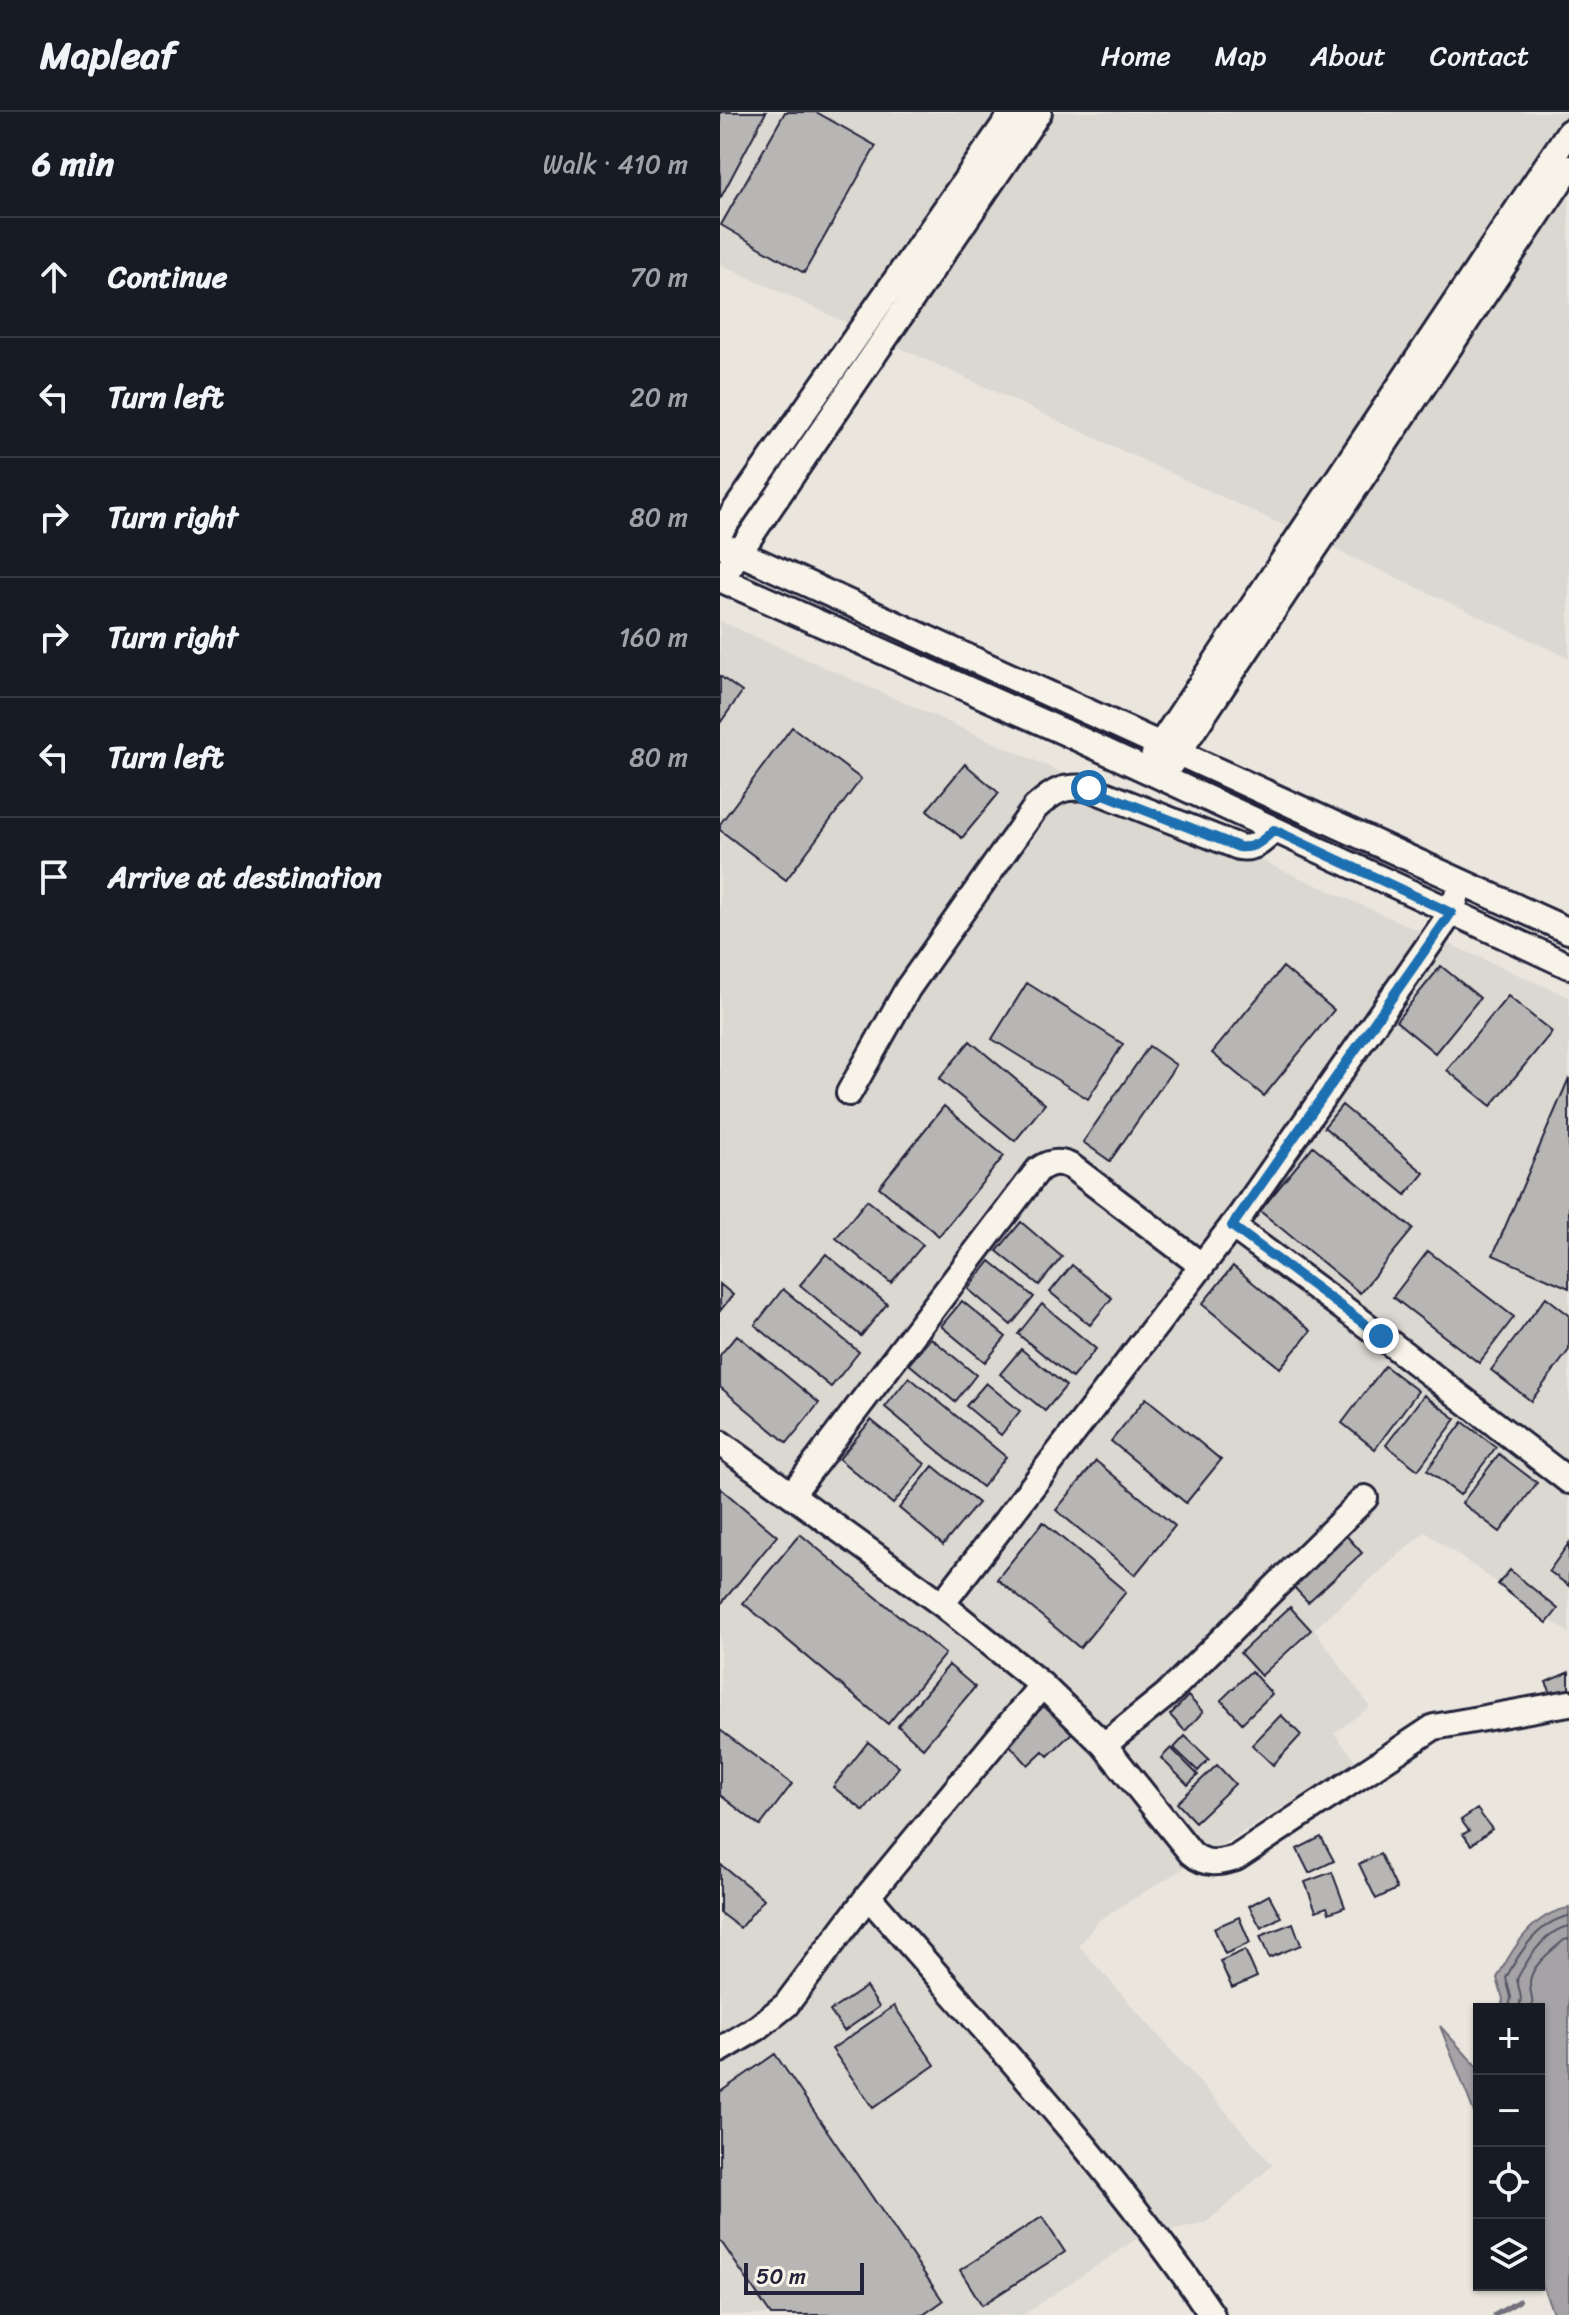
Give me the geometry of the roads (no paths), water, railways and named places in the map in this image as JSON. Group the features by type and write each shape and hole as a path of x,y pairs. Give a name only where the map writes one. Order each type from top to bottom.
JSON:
{"street":[{"path":"720,532 1013,112"},
{"path":"1039,112 729,549 720,579 1569,966"},
{"path":"1153,774 1569,132"},
{"path":"1170,748 1569,168"},
{"path":"729,549 1569,931"},
{"path":"849,1093 908,988 1035,808 1052,793 1068,787 1089,788 1239,847 1258,845 1274,830"},
{"path":"942,1604 1232,1226 1451,913 1462,881"},
{"path":"792,1494 1038,1170 1046,1165 1056,1162 1072,1167 1201,1265"},
{"path":"1232,1226 1569,1481"},
{"path":"720,1443 942,1604 1042,1685 1104,1745 1191,1853 1203,1862 1218,1863 1236,1858 1434,1727 1569,1703"},
{"path":"1104,1745 1166,1695 1365,1498"},
{"path":"720,2050 757,2028 786,2005 868,1896 1042,1685"},
{"path":"868,1896 1124,2192 1212,2315"}],"water":[{"path":"1569,1908 1569,2315 1554,2315 1545,2291 1545,2003 1502,2003 1497,1978 1517,1944 1535,1924 1556,1911"},
{"path":"1440,2026 1473,2062 1473,2110"}],"waterway":[{"path":"1495,2315 1519,2301"}]}
